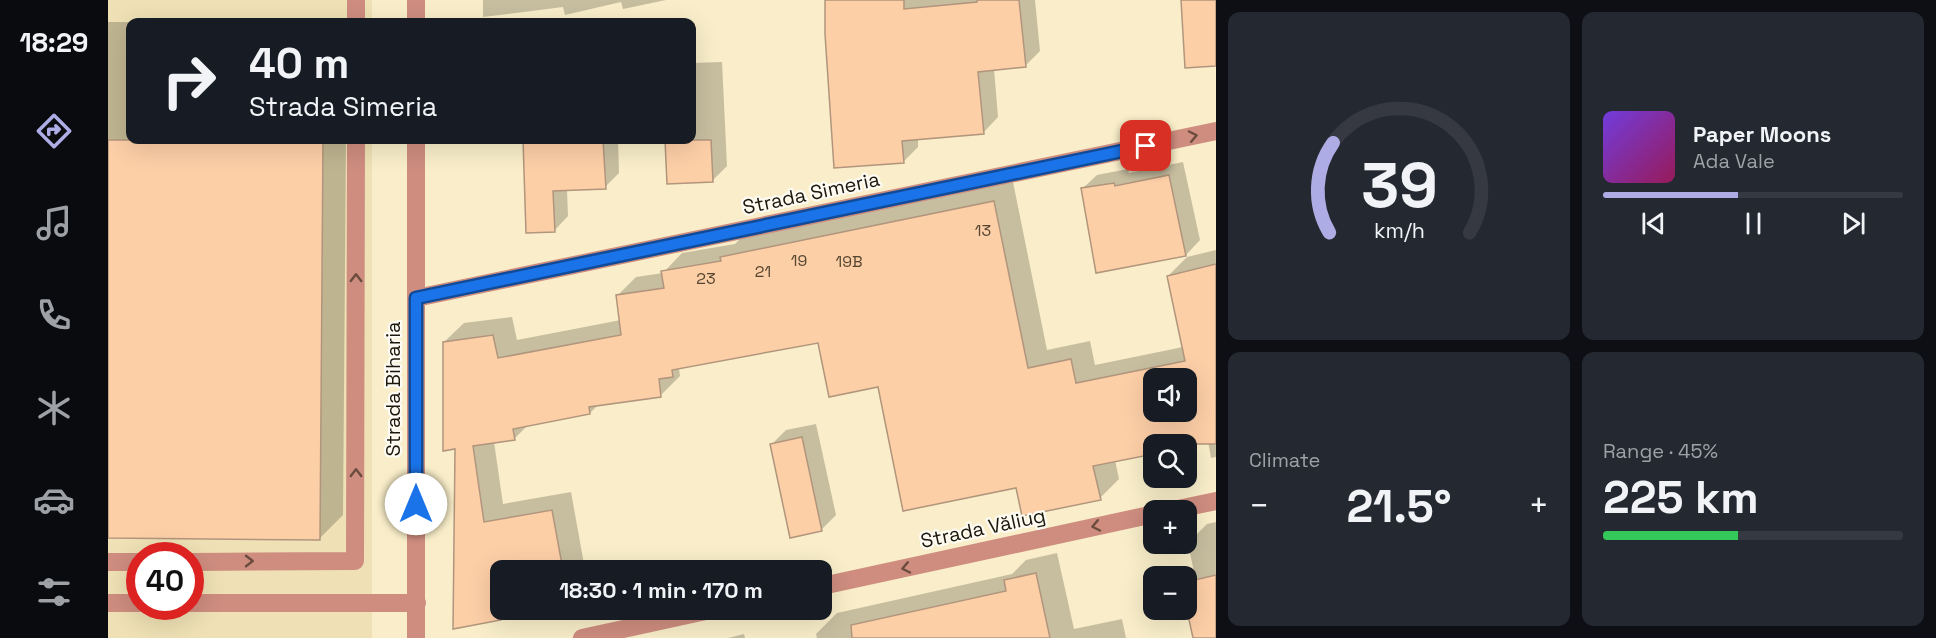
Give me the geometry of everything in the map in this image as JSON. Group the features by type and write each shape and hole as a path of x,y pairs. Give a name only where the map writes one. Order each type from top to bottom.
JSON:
{"street":[{"path":"356,0 356,18"},
{"path":"416,0 416,18"},
{"name":"Strada Simeria","path":"416,298 1216,131"},
{"path":"204,562 356,561 356,144"},
{"name":"Strada Biharia","path":"416,144 416,638"},
{"path":"1197,505 1216,501"},
{"name":"Strada Văliug","path":"832,584 1143,516"},
{"path":"108,562 126,562"},
{"path":"108,603 126,603"},
{"path":"204,603 417,603"},
{"path":"582,638 665,620"}],"shaded area":[{"path":"108,0 372,0 372,18 126,18 126,144 372,144 372,638 108,638"}],"building":[{"path":"825,0 904,0 904,9 977,2 977,0 1019,0 1026,67 978,72 984,134 902,141 904,163 834,168 825,34"},
{"path":"1181,0 1216,0 1216,66 1185,68"},
{"path":"108,140 126,140 126,144 323,144 320,540 108,538"},
{"path":"696,140 711,140 713,182 667,184 665,144 696,144"},
{"path":"523,144 603,144 606,189 553,191 555,232 526,233"},
{"path":"1169,175 1186,256 1096,273 1081,188 1114,183 1115,186"},
{"path":"994,201 1028,368 1071,359 1076,383 1143,369 1143,422 1197,422 1197,368 1150,368 1185,361 1167,276 1216,264 1216,444 1197,444 1197,434 1143,434 1143,456 1093,466 1101,500 1022,516 1016,488 903,511 878,387 829,397 818,343 672,370 673,377 659,379 661,397 589,407 590,414 513,429 515,440 473,446 484,522 552,510 561,560 490,560 490,620 501,620 453,629 455,449 443,451 443,342 493,335 498,358 621,335 616,295 664,288 661,271 721,261 720,257"},
{"path":"802,437 822,531 790,538 770,444"},
{"path":"1036,573 1050,638 852,638 851,625 1006,591 1004,580"},
{"path":"1216,575 1216,638 1193,638 1189,620 1197,620 1197,579"}],"route":[{"path":"416,504 416,298 1146,146"}]}
